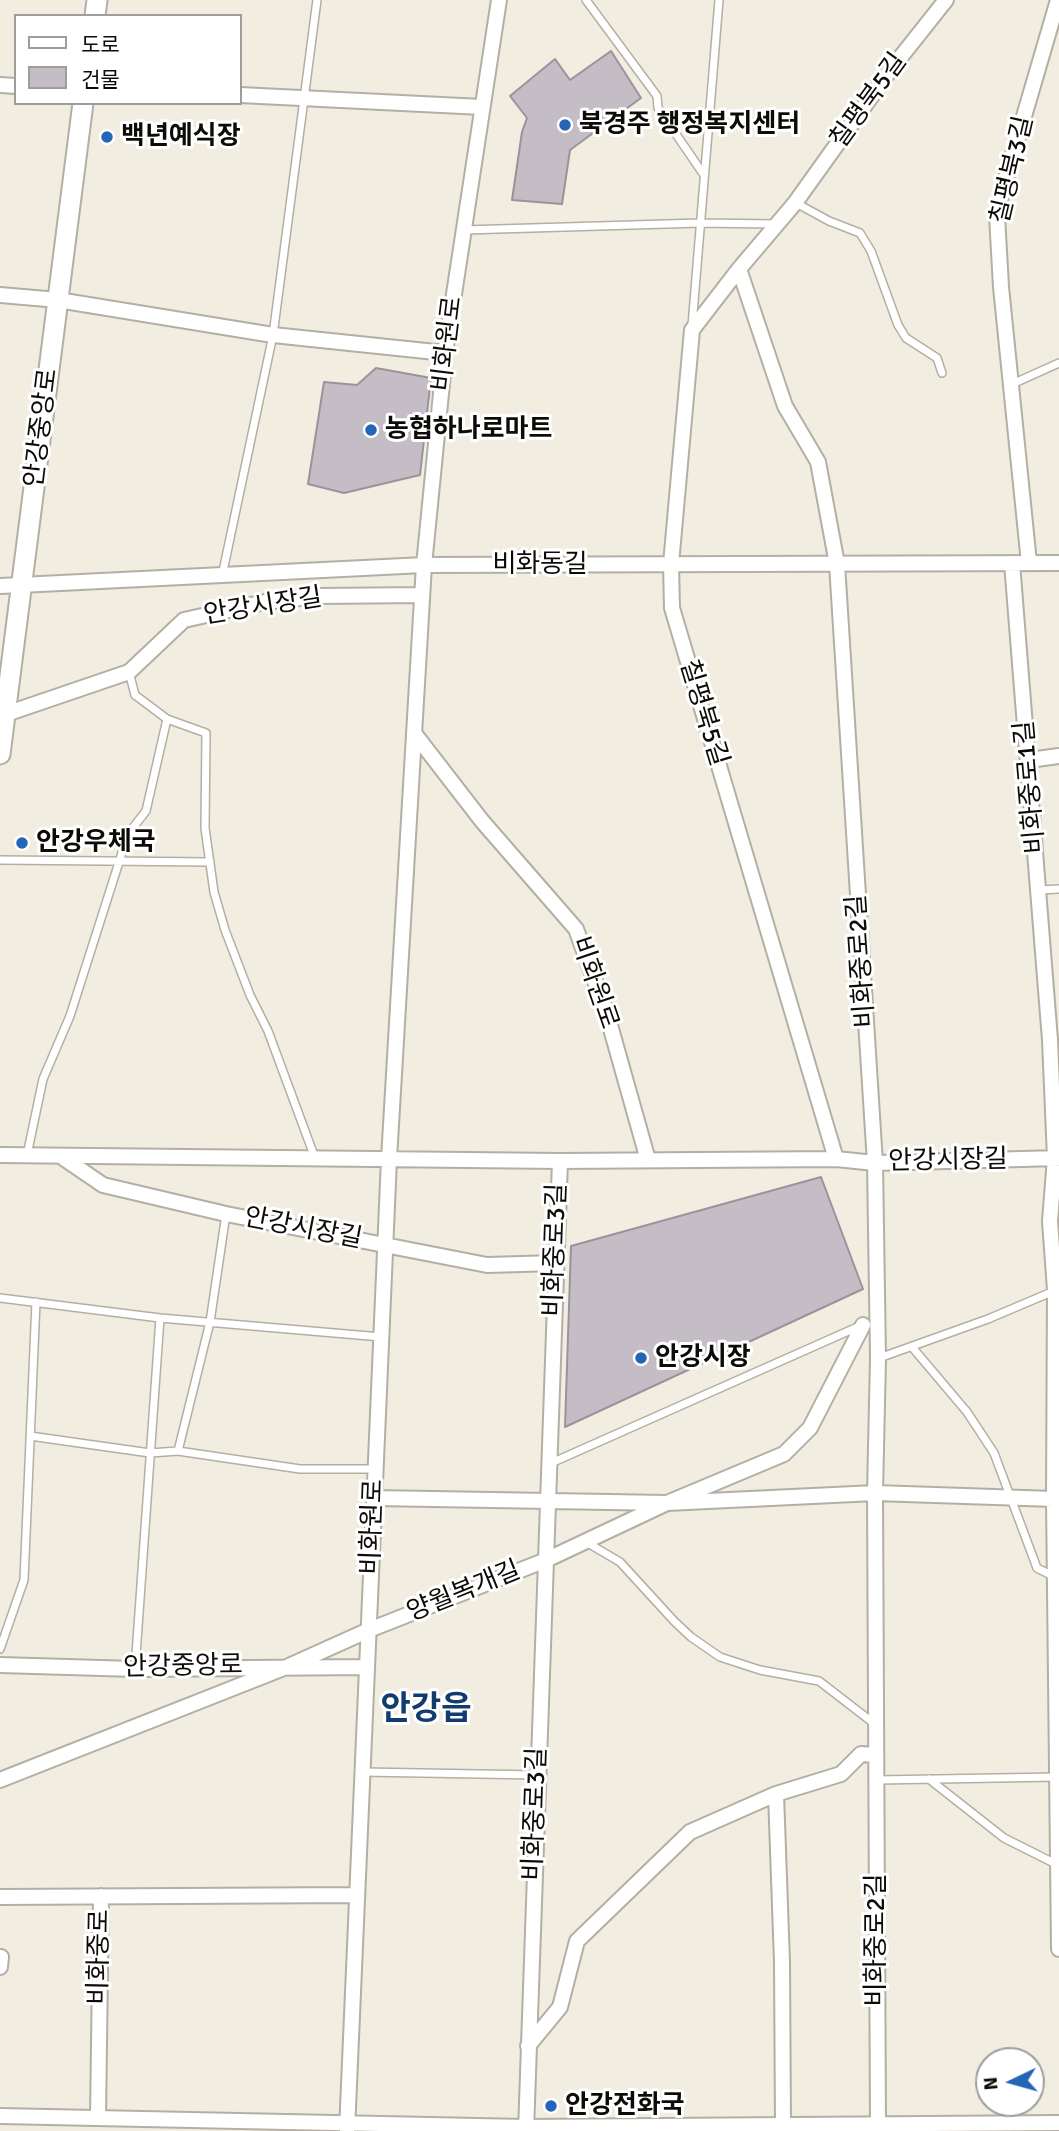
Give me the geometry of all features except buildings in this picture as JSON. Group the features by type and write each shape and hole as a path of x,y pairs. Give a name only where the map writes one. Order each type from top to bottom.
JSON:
{"main road":[{"name":"안강중앙로","path":"0,754 83,105"}],"street":[{"name":"비화원로","path":"347,2127 389,1159 424,565 445,353 499,0"},
{"name":"칠평북5길","path":"836,1159 672,608 671,564 692,330 795,203 888,73 946,0"},
{"name":"칠평북3길","path":"1029,563 1001,287 998,216 1001,195 1058,0"},
{"path":"242,95 482,107"},
{"path":"739,269 785,406 818,462 837,564"},
{"path":"0,295 58,300 273,335 445,353"},
{"name":"비화중로1길","path":"1012,563 1039,890 1057,1158 1054,1221 1059,1949"},
{"name":"비화동길","path":"0,586 424,565 1059,563"},
{"name":"비화중로2길","path":"837,564 875,1163 878,1358 875,1493 878,2126"},
{"name":"안강시장길","path":"3,715 129,672 184,620 265,602 318,596 422,595"},
{"name":"비화원로","path":"414,733 482,821 576,929 606,1011 648,1160"},
{"path":"1029,760 1059,756"},
{"path":"0,1155 560,1161 836,1159"},
{"name":"안강시장길","path":"61,1156 103,1185 226,1214 487,1265 556,1263"},
{"name":"안강시장길","path":"836,1159 875,1163 1057,1158"},
{"name":"비화중로3길","path":"526,2129 560,1161"},
{"name":"양월복개길","path":"0,1780 289,1666 369,1630 545,1560 667,1503 784,1454 810,1428 863,1325"},
{"path":"374,1498 667,1503 875,1493 1057,1499"},
{"name":"안강중앙로","path":"0,1665 135,1669 367,1667"},
{"path":"528,2046 560,2007 577,1941 690,1832 776,1794 841,1774 861,1754 876,1755"},
{"path":"776,1794 782,1962 783,2126"},
{"path":"101,1896 357,1895"},
{"name":"비화중로","path":"0,1896 101,1896 98,2118"},
{"path":"0,2116 347,2127 526,2129 1002,2127 1059,2123"}],"lane":[{"path":"222,576 273,335 317,0"},
{"path":"586,0 657,96 658,108 704,176"},
{"path":"692,330 719,0"},
{"path":"795,203 860,233 871,251 898,325 906,338 937,358 942,373"},
{"path":"464,230 701,223 777,224"},
{"path":"1010,385 1059,363"},
{"path":"129,672 135,695 167,719 206,733 205,828 214,892 225,930 250,995 268,1031 315,1158"},
{"path":"26,1156 43,1079 70,1016 128,834 146,811 167,719"},
{"path":"0,860 121,859 210,862"},
{"path":"1039,890 1059,889"},
{"path":"178,1451 210,1322 226,1214"},
{"path":"878,1358 988,1320 1055,1290"},
{"path":"0,1298 160,1318 381,1337"},
{"path":"0,1648 24,1580 36,1303"},
{"path":"549,1464 876,1317"},
{"path":"135,1669 160,1318"},
{"path":"912,1347 967,1412 994,1454 1037,1568 1055,1577"},
{"path":"30,1436 150,1453 178,1451 300,1469 375,1469"},
{"path":"585,1542 620,1562 674,1621 691,1637 720,1657 760,1670 819,1681 876,1725"},
{"path":"362,1772 538,1775"},
{"path":"876,1780 1058,1777"},
{"path":"928,1779 1004,1838 1059,1866"}],"place":[{"name":"북경주 행정복지센터","path":"565,125"},
{"name":"백년예식장","path":"107,137"},
{"name":"농협하나로마트","path":"371,430"},
{"name":"안강우체국","path":"22,843"},
{"name":"안강시장","path":"641,1358"},
{"name":"안강전화국","path":"551,2106"}],"district":[{"name":"안강읍","path":"426,1710"}]}
